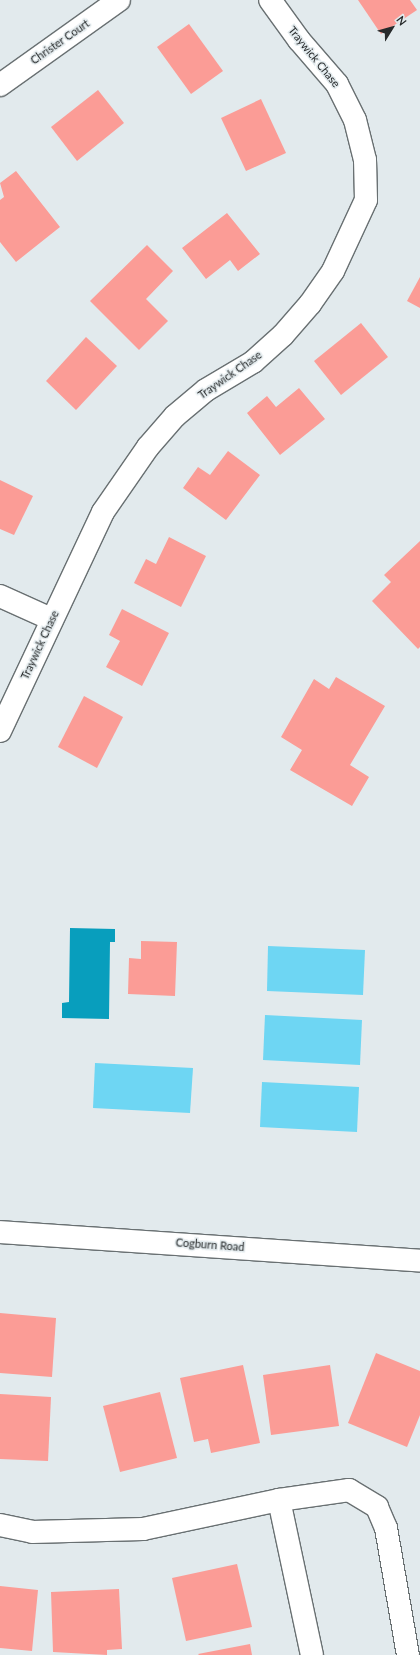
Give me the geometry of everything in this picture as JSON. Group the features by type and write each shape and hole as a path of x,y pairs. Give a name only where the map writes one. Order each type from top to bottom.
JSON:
{"street":[{"name":"Christer Court","path":"0,85 119,0"},
{"name":"Traywick Chase","path":"0,731 103,512 148,447 175,416 201,394 253,362 283,335 333,271 366,200 365,160 355,120 337,84 299,40 270,0"},
{"path":"0,596 52,619"},
{"name":"Cogburn Road","path":"0,1232 420,1262"},
{"path":"0,1525 32,1532 143,1529 279,1500 349,1490 377,1507 386,1528 408,1655"},
{"path":"279,1500 312,1655"}],"shaded area":[{"path":"70,928 115,929 115,942 110,942 109,1019 62,1018 62,1003 69,1002"},
{"path":"268,946 365,950 363,995 267,991"},
{"path":"265,1015 362,1020 360,1065 263,1060"},
{"path":"95,1063 193,1068 190,1113 93,1108"},
{"path":"262,1082 359,1087 357,1132 260,1127"}],"building":[{"path":"358,0 410,0 417,10 381,34"},
{"path":"189,24 223,71 191,94 157,47"},
{"path":"98,90 124,123 77,161 51,127"},
{"path":"261,99 286,153 246,171 221,118"},
{"path":"16,171 60,227 16,262 0,242 0,200 4,197 0,183"},
{"path":"227,213 260,254 238,271 230,260 206,279 182,248"},
{"path":"147,245 173,271 146,299 168,321 139,350 90,301"},
{"path":"420,277 420,308 407,301"},
{"path":"361,323 388,357 341,395 314,361"},
{"path":"86,337 117,366 76,410 46,381"},
{"path":"299,388 325,419 280,455 247,413 267,396 276,407"},
{"path":"228,451 260,475 226,520 183,488 198,467 210,475"},
{"path":"0,480 33,496 14,535 0,529"},
{"path":"169,537 206,556 181,607 134,583 146,559 156,564"},
{"path":"420,541 420,647 418,649 372,601 391,582 384,575"},
{"path":"122,609 169,633 142,686 106,667 120,641 109,635"},
{"path":"336,677 385,706 350,765 369,777 352,806 290,770 302,750 281,737 314,679 329,689"},
{"path":"84,696 123,717 97,768 58,747"},
{"path":"141,941 177,942 175,996 128,994 129,958 141,959"},
{"path":"0,1313 56,1318 52,1377 0,1373"},
{"path":"376,1353 420,1371 420,1415 407,1447 348,1423"},
{"path":"243,1365 260,1443 211,1453 208,1439 194,1442 180,1378"},
{"path":"330,1365 339,1426 271,1435 263,1375"},
{"path":"160,1392 177,1458 120,1472 103,1406"},
{"path":"0,1394 51,1397 48,1461 0,1459"},
{"path":"237,1564 252,1627 186,1641 172,1578"},
{"path":"0,1586 38,1590 32,1651 0,1648"},
{"path":"119,1589 122,1649 107,1650 107,1655 53,1652 51,1592"},
{"path":"250,1644 252,1655 198,1654"}]}
